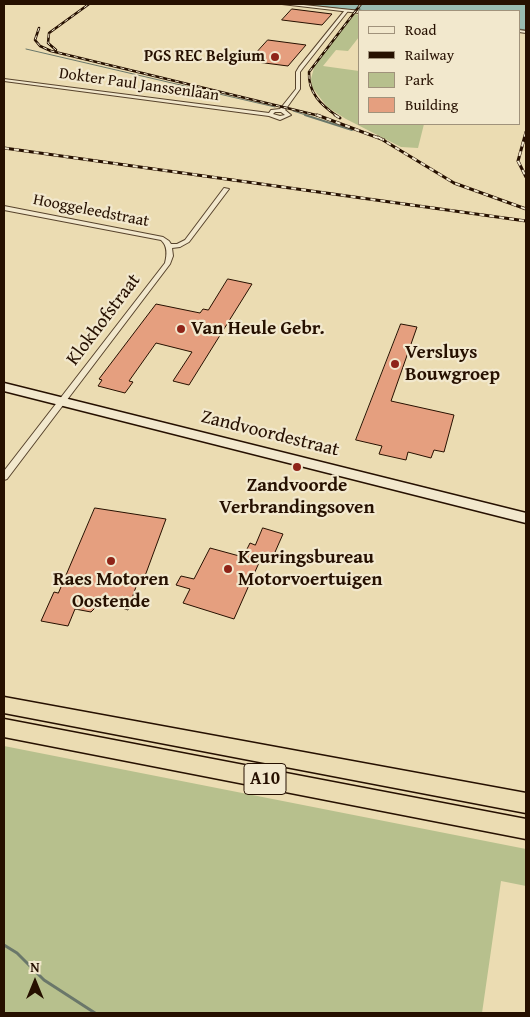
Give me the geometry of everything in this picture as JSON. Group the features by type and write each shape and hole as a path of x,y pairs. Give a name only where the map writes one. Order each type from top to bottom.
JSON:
{"highway":[{"name":"A10","path":"4,704 526,803"},
{"name":"A10","path":"4,728 526,829"}],"main road":[{"name":"Zandvoordestraat","path":"4,387 526,518"}],"street":[{"path":"284,4 358,12"},
{"name":"Dokter Paul Janssenlaan","path":"4,80 270,115 272,111 282,110 298,88 298,72 301,67 346,11"},
{"path":"169,246 178,246 188,241 226,189"},
{"name":"Hooggeleedstraat","path":"4,208 163,240 169,246"},
{"name":"Klokhofstraat","path":"4,477 168,263 169,246"}],"green space":[{"path":"355,14 358,15 358,38 348,51 336,50 323,66 358,71 358,125 424,125 418,148 401,147 346,119 327,107 312,87 311,79 315,64"},
{"path":"4,746 526,849 526,886 501,881 482,1013 4,1013"}],"water":[{"path":"301,4 526,4 526,30 520,29 520,10 359,10 360,8 353,10"}],"building":[{"path":"292,9 332,14 322,25 282,20"},
{"name":"PGS REC Belgium","path":"268,40 306,45 288,66 249,61"},
{"name":"Van Heule Gebr.","path":"228,279 252,284 189,385 173,381 192,352 156,343 129,381 133,382 125,393 98,386 102,380 99,379 156,304 200,313 203,309 208,310"},
{"name":"Versluys Bouwgroep","path":"401,324 417,327 391,401 454,415 444,452 434,450 431,458 408,452 406,460 379,454 382,446 356,440"},
{"name":"Raes Motoren Oostende","path":"95,508 166,519 145,576 140,575 128,610 102,601 91,612 75,609 68,626 41,621 54,592 58,593"},
{"name":"Keuringsbureau Motorvoertuigen","path":"263,528 283,534 272,559 262,556 234,619 183,603 190,589 176,585 181,576 194,579 210,548 243,557 250,543 255,545"}],"waterway":[{"path":"26,49 275,107"},
{"path":"293,111 309,116"},
{"path":"305,115 352,130"},
{"path":"4,945 17,953 44,980 95,1013"}],"railway":[{"path":"56,50 48,43 49,33 89,4"},
{"path":"337,116 313,92 309,72 361,4"},
{"path":"39,28 35,40 40,46 51,51 319,116"},
{"path":"335,115 340,118"},
{"path":"319,116 381,139"},
{"path":"526,132 518,161 526,177"},
{"path":"381,139 454,183 526,209"},
{"path":"4,148 526,221"}],"place":[{"name":"PGS REC Belgium","path":"275,57"},
{"name":"Van Heule Gebr.","path":"181,329"},
{"name":"Versluys Bouwgroep","path":"395,364"},
{"name":"Zandvoorde Verbrandingsoven","path":"297,467"},
{"name":"Raes Motoren Oostende","path":"111,561"},
{"name":"Keuringsbureau Motorvoertuigen","path":"228,569"}]}
